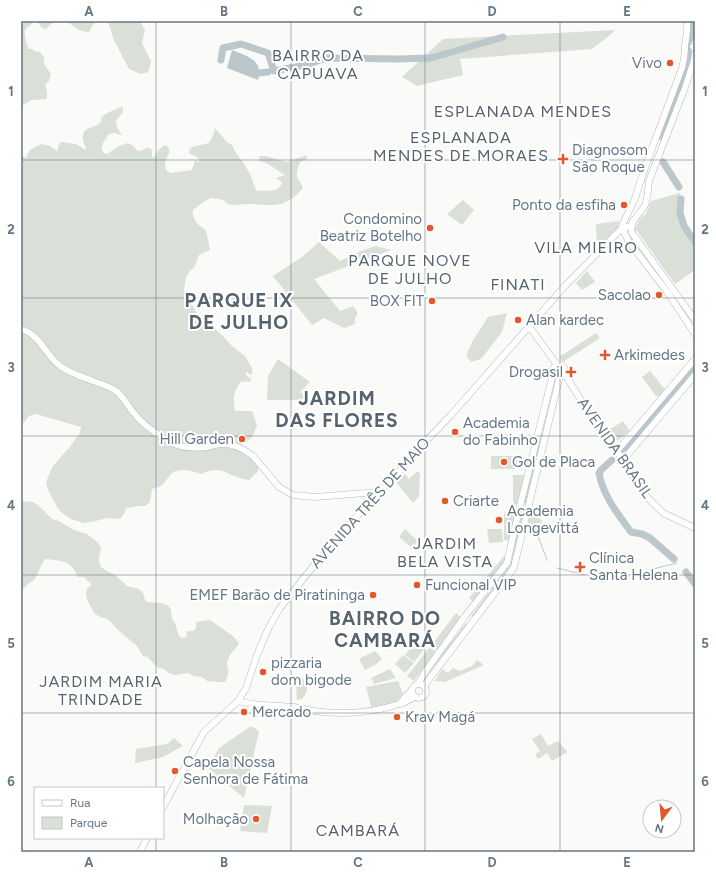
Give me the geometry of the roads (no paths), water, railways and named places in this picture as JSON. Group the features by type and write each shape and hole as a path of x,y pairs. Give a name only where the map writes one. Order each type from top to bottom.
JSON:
{"street":[{"path":"687,21 688,31 685,48 686,54 682,68 633,204 622,228 629,242 668,293 695,334"},
{"path":"695,53 686,85 649,181 648,196 644,207 634,220 632,226 632,233 695,320"},
{"path":"656,140 664,143"},
{"path":"637,192 648,196"},
{"path":"622,228 632,226"},
{"name":"AVENIDA TRÊS DE MAIO","path":"164,805 204,732 238,701 246,688 257,655 269,627 280,608 315,564 368,503 390,482 428,438 451,415 563,288 622,228"},
{"path":"421,685 425,672 466,615 507,563 545,405 556,367 530,326"},
{"path":"21,329 28,331 35,336 55,362 60,366 81,377 107,385 114,390 145,425 177,445 199,448 222,444 236,446 248,452 279,487 293,495 315,498 378,492"},
{"path":"617,451 695,359"},
{"name":"AVENIDA BRASIL","path":"556,367 556,374 562,374 617,451 643,492 663,513 695,528"},
{"path":"421,685 426,692 424,696 420,698 414,693 413,687 421,685 514,567 552,407 562,374"},
{"path":"623,460 695,375"},
{"path":"545,405 552,407"},
{"path":"368,493 372,495 368,503"},
{"path":"238,701 252,704 293,707 335,713 373,711 390,708 400,704 405,697 414,693"},
{"path":"140,852 146,839"}],"waterway":[{"path":"688,43 693,33 693,21"},
{"path":"221,60 223,48 241,44 268,53 274,71 306,65 326,58 431,58 503,37"},
{"path":"662,137 689,60 688,50"},
{"path":"255,72 268,72"},
{"path":"663,162 679,187"},
{"path":"681,199 680,213 684,226 695,242"},
{"path":"623,450 695,364"},
{"path":"525,503 545,418"},
{"path":"612,460 599,473 607,497 631,532 642,534 650,538 674,559"},
{"path":"472,616 511,565 522,517"},
{"path":"535,528 547,560"},
{"path":"649,570 677,563"},
{"path":"557,568 585,575"},
{"path":"686,572 695,584"},
{"path":"593,579 603,582 629,576"},
{"path":"429,672 466,624"}],"place":[{"name":"Vivo","path":"670,63"},
{"name":"Diagnosom São Roque","path":"563,159"},
{"name":"Ponto da esfiha","path":"624,205"},
{"name":"Condomino Beatriz Botelho","path":"430,228"},
{"name":"Sacolao","path":"659,295"},
{"name":"BOX FIT","path":"432,301"},
{"name":"Alan kardec","path":"518,320"},
{"name":"Arkimedes","path":"605,355"},
{"name":"Drogasil","path":"571,372"},
{"name":"Academia do Fabinho","path":"455,432"},
{"name":"Hill Garden","path":"242,439"},
{"name":"Gol de Placa","path":"504,462"},
{"name":"Criarte","path":"445,501"},
{"name":"Academia Longevittá","path":"499,520"},
{"name":"Clínica Santa Helena","path":"580,567"},
{"name":"Funcional VIP","path":"417,585"},
{"name":"EMEF Barão de Piratininga","path":"373,595"},
{"name":"pizzaria dom bigode","path":"263,672"},
{"name":"Mercado","path":"244,712"},
{"name":"Krav Magá","path":"397,717"},
{"name":"Capela Nossa Senhora de Fátima","path":"175,771"},
{"name":"Molhação","path":"256,819"}],"district":[{"name":"BAIRRO DA CAPUAVA","path":"318,64"},
{"name":"ESPLANADA MENDES","path":"523,111"},
{"name":"ESPLANADA MENDES DE MORAES","path":"461,146"},
{"name":"VILA MIEIRO","path":"586,247"},
{"name":"PARQUE NOVE DE JULHO","path":"410,269"},
{"name":"FINATI","path":"518,284"},
{"name":"PARQUE IX DE JULHO","path":"239,311"},
{"name":"JARDIM DAS FLORES","path":"337,409"},
{"name":"JARDIM BELA VISTA","path":"445,552"},
{"name":"BAIRRO DO CAMBARÁ","path":"385,629"},
{"name":"JARDIM MARIA TRINDADE","path":"101,690"},
{"name":"CAMBARÁ","path":"358,830"}]}
